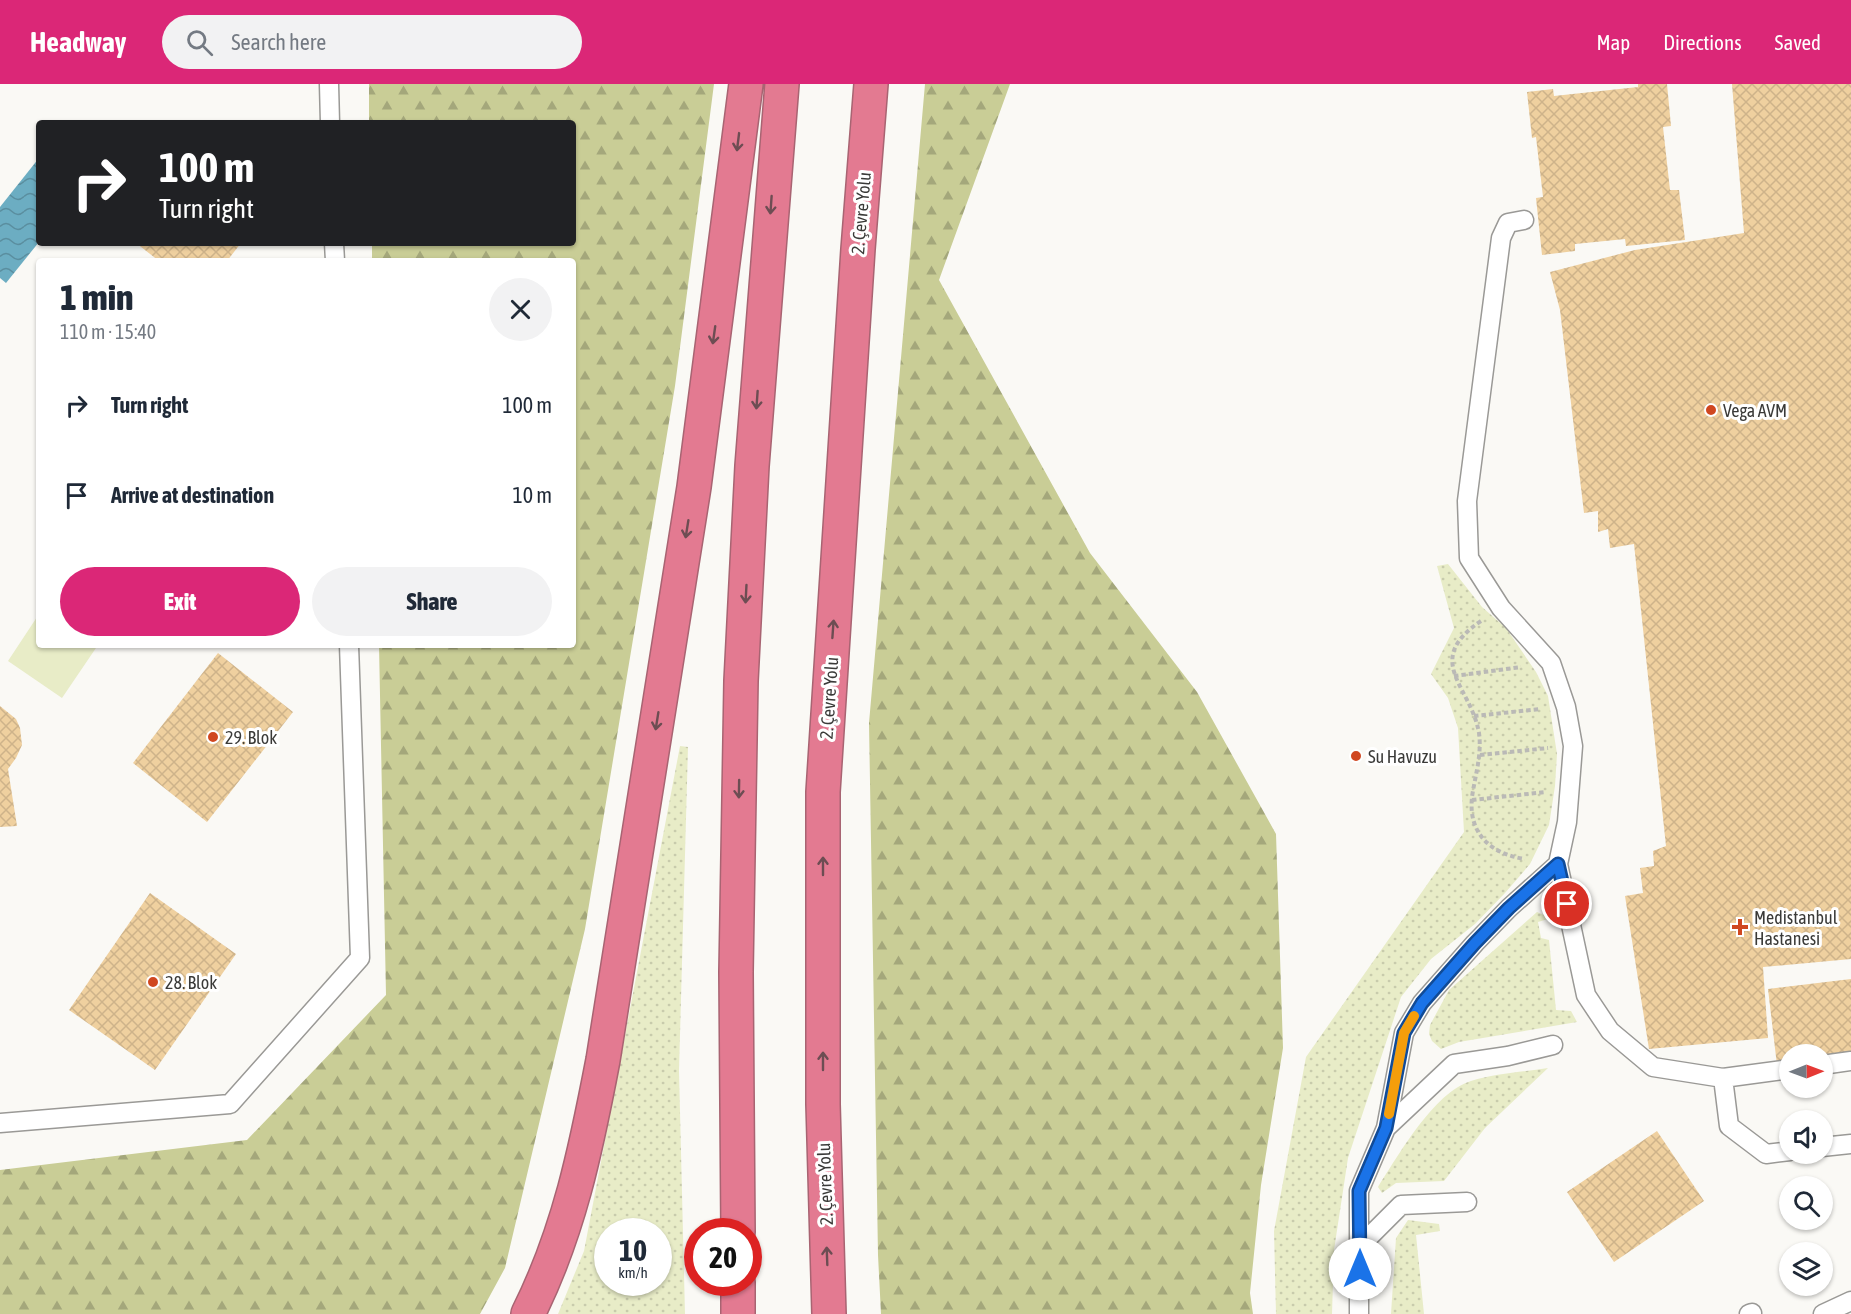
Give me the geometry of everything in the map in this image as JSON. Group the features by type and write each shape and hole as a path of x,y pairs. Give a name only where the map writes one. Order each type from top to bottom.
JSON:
{"highway":[{"path":"528,1314 563,1230 586,1149 603,1060 694,487 746,84"},
{"path":"738,1218 736,972 741,681 752,466 782,84"},
{"name":"2. Çevre Yolu","path":"829,1314 823,1104 823,792 858,249 871,84"},
{"path":"738,1296 738,1314"}],"lane":[{"path":"329,84 330,120"},
{"path":"1524,220 1508,223 1501,238 1467,501 1469,558 1502,608 1551,663 1566,707 1573,746 1567,822 1558,864 1586,995 1610,1031 1653,1066 1723,1078 1779,1070"},
{"path":"0,1124 230,1104 360,958 349,648"},
{"path":"1359,1314 1359,1191 1386,1128 1404,1033 1422,1003 1509,908 1558,864"},
{"path":"1386,1128 1454,1064 1508,1056 1553,1045"},
{"path":"1833,1063 1851,1061"},
{"path":"1723,1078 1729,1126 1766,1154 1779,1152"},
{"path":"1833,1146 1851,1144"},
{"path":"1360,1246 1401,1205 1467,1202"},
{"path":"1823,1314 1851,1301"}],"path":[{"path":"1502,608 1478,623 1458,640 1452,654 1454,676 1474,716 1479,734 1480,755 1472,800 1474,822 1482,841 1509,856 1558,864"},
{"path":"1454,676 1551,663"},
{"path":"1474,716 1566,707"},
{"path":"1480,755 1573,746"},
{"path":"1472,800 1569,790"}],"green space":[{"path":"369,84 714,84 675,386 585,929 505,1268 480,1314 0,1314 0,1170 247,1140 386,995 379,648 576,648 576,258 372,258 372,246 576,246 576,120 369,120"},
{"path":"925,84 1010,84 939,280 1090,553 1197,692 1276,834 1283,1048 1261,1185 1250,1293 1253,1314 881,1314 878,1255 869,723"},
{"path":"1448,564 1482,607 1506,628 1536,672 1548,696 1557,754 1549,825 1530,864 1475,924 1431,959 1401,997 1348,1158 1334,1250 1332,1314 1276,1314 1274,1231 1306,1057 1464,832 1458,728 1448,698 1431,674 1454,628 1437,566"},
{"path":"36,619 36,648 96,648 62,698 8,661"},
{"path":"680,746 688,747 679,1071 685,1314 558,1314 584,1251"},
{"path":"1537,912 1551,918 1538,922 1541,938 1549,940 1556,1010 1571,1011 1577,1022 1459,1042 1441,1049 1432,1041 1429,1034 1430,1025 1449,990"},
{"path":"1548,1068 1485,1128 1444,1181 1396,1183 1382,1193 1378,1187 1406,1143 1431,1111 1457,1087 1490,1076"},
{"path":"1408,1220 1439,1224 1440,1231 1416,1235 1424,1314 1391,1314 1396,1238"}],"water":[{"path":"36,162 36,246 6,283 0,278 0,207"}],"building":[{"path":"1638,84 1667,84 1671,126 1663,127 1670,190 1679,190 1685,240 1626,246 1625,239 1575,244 1575,251 1542,255 1536,198 1543,197 1536,137 1532,138 1527,92 1553,89 1554,96 1638,87"},
{"name":"Vega AVM","path":"1732,84 1851,84 1851,959 1763,967 1768,1038 1649,1049 1625,896 1643,893 1640,868 1654,866 1653,851 1666,846 1634,544 1610,548 1608,529 1598,532 1598,511 1584,513 1560,310 1550,272 1635,250 1744,233"},
{"path":"140,246 239,246 229,258 155,258"},
{"name":"29. Blok","path":"218,653 293,712 207,822 133,763"},
{"path":"0,706 16,719 20,728 22,745 8,769 17,826 0,827"},
{"name":"28. Blok","path":"150,893 236,954 155,1070 69,1010"},
{"path":"1851,979 1851,1055 1833,1057 1833,1044 1779,1044 1779,1065 1777,1065 1768,989"},
{"path":"1657,1131 1704,1201 1614,1262 1567,1192"}],"slow traffic":[{"path":"1389,1114 1404,1033 1414,1016"}],"place":[{"name":"Vega AVM","path":"1711,410"},
{"name":"29. Blok","path":"213,737"},
{"name":"Su Havuzu","path":"1356,756"},
{"name":"Medistanbul Hastanesi","path":"1740,927"},
{"name":"28. Blok","path":"153,982"}],"route":[{"path":"1360,1269 1359,1191 1386,1128 1404,1033 1422,1003 1475,943 1509,908 1558,864 1567,904"}]}
